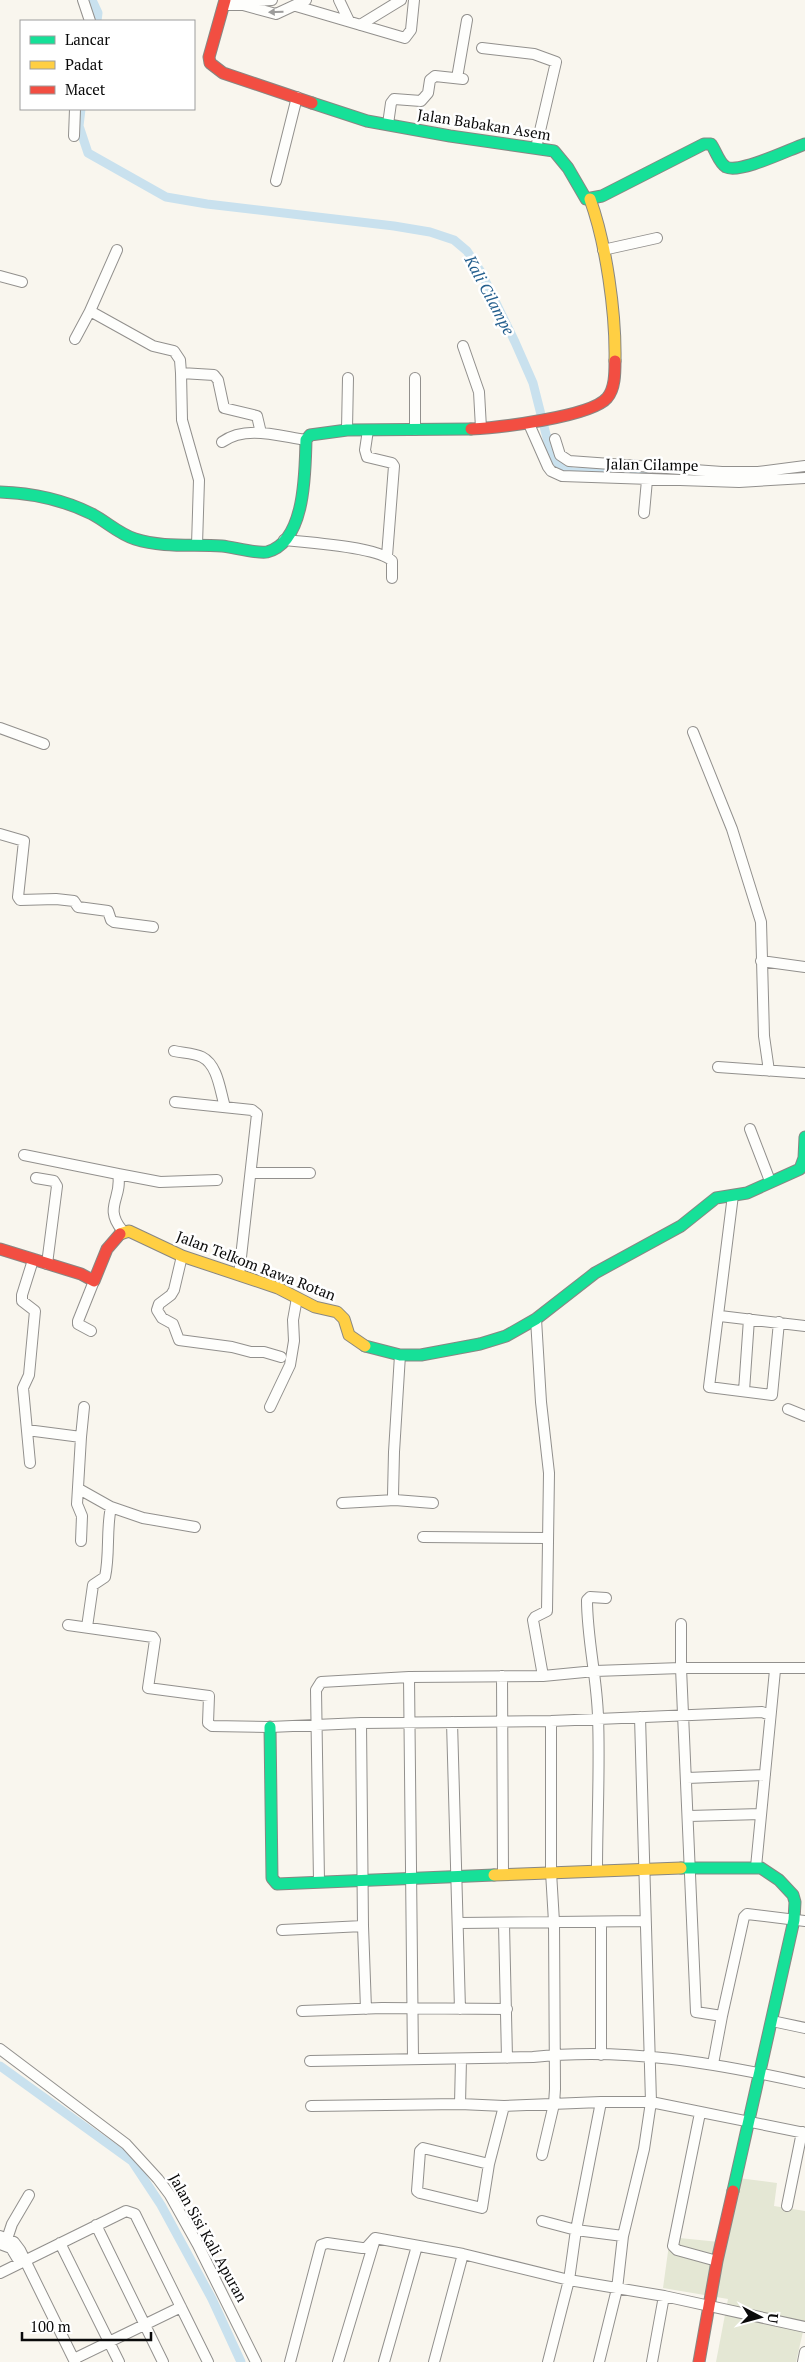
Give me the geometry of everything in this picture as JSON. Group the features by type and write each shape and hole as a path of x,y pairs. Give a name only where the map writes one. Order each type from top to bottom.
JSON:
{"street":[{"path":"83,0 90,20"},
{"path":"243,5 253,1 272,0"},
{"path":"224,3 243,5 276,14 306,0"},
{"path":"339,0 349,21"},
{"path":"360,25 402,0"},
{"path":"296,6 405,38 411,30 414,0"},
{"name":"Jalan Babakan Asem","path":"224,3 210,54 210,63 222,73 297,97 341,114 450,136 536,148 557,153 568,168 584,198 590,199 599,220 615,345 612,389 599,405 532,424 414,430 347,429 310,435 306,440"},
{"path":"388,124 391,103 394,99 421,101 428,93 432,77 460,79 467,20"},
{"path":"482,48 534,54 556,62 536,148"},
{"path":"276,181 297,97"},
{"path":"74,136 75,110"},
{"path":"590,199 602,196 704,144 711,144 723,163 730,168 741,167 805,144"},
{"path":"604,250 657,238"},
{"path":"75,339 90,311 117,250"},
{"path":"0,276 22,282"},
{"path":"90,311 153,346 174,351 180,360 182,420 199,480 197,546"},
{"path":"463,346 478,386 481,428"},
{"path":"181,373 214,376 218,380 224,408 257,416 261,433"},
{"path":"347,429 348,378"},
{"path":"414,430 415,378"},
{"name":"Jalan Cilampe","path":"532,424 548,467 556,474 568,478 647,480 782,474 805,478"},
{"path":"368,430 365,450 367,457 392,463 394,466 387,556 393,564 392,578"},
{"path":"0,492 25,494 80,510 95,516 112,530 136,540 168,546 222,546 266,552 273,550 284,540 302,508 306,440 261,433 232,435 222,442"},
{"path":"555,439 560,455 569,461 739,477"},
{"path":"782,474 805,466"},
{"path":"644,513 647,480"},
{"path":"284,540 329,545 387,556"},
{"path":"0,728 44,744"},
{"path":"693,732 729,820 760,922 764,1036 768,1071"},
{"path":"0,834 24,841 18,897 20,900 56,899 74,901 78,907 108,911 111,920 114,922 153,926"},
{"path":"761,961 805,967"},
{"path":"174,1051 200,1056 208,1061 214,1069 225,1107"},
{"path":"718,1067 805,1073"},
{"path":"175,1102 255,1111 258,1114 238,1275"},
{"path":"750,1129 770,1181"},
{"name":"Jalan Telkom Rawa Rotan","path":"122,1230 137,1234 182,1256 278,1288 315,1307 336,1312 344,1320 349,1335 367,1347 400,1355 421,1355 480,1344 506,1336 536,1319 595,1273 681,1226 716,1198 747,1192 800,1169 804,1158 805,1137"},
{"path":"24,1154 160,1182 218,1180"},
{"path":"251,1173 310,1173"},
{"path":"92,1331 78,1324 78,1321 114,1235 122,1230 114,1220 114,1208 120,1182 118,1174"},
{"path":"36,1178 54,1181 57,1186 47,1264"},
{"path":"733,1195 710,1387 772,1395 779,1322"},
{"path":"0,1249 81,1274 94,1280"},
{"path":"182,1256 174,1290 171,1295 159,1304 157,1310 162,1318 173,1324 179,1340 232,1347 251,1352 264,1352 281,1357"},
{"path":"30,1464 23,1388 28,1375 35,1311 22,1301 22,1295 33,1260"},
{"path":"270,1407 290,1365 294,1341 293,1320 296,1298"},
{"path":"720,1316 805,1326"},
{"path":"536,1319 541,1402 549,1473 547,1611 533,1620 543,1676"},
{"path":"744,1391 749,1319"},
{"path":"395,1500 394,1452 400,1355"},
{"path":"81,1540 82,1516 77,1504 84,1407"},
{"path":"788,1409 805,1416"},
{"path":"27,1430 81,1437"},
{"path":"79,1489 111,1507 143,1518 196,1527"},
{"path":"342,1503 395,1500 433,1503"},
{"path":"87,1627 93,1585 105,1578 107,1568 108,1520 111,1507"},
{"path":"423,1537 547,1538"},
{"path":"597,1870 598,1718 595,1671 587,1623 587,1600 590,1597 606,1598"},
{"path":"681,1624 681,1668 696,2012 722,2016"},
{"path":"68,1625 153,1637 155,1640 148,1688 209,1696 208,1723 210,1726 270,1727 361,1723 410,1724 551,1721 762,1712 770,1715"},
{"path":"319,1881 316,1690 321,1682 409,1677 543,1676 595,1671 681,1668 775,1670 805,1668"},
{"path":"756,1867 775,1670"},
{"path":"502,1676 503,1875"},
{"path":"409,1677 413,2059"},
{"path":"599,2362 617,2289 623,2236 644,2149 651,2102 640,1718"},
{"path":"542,2155 554,2104 551,1721"},
{"path":"452,1722 460,2009"},
{"path":"361,1723 362,1879 366,2009"},
{"path":"270,1727 272,1878 277,1884 597,1870 756,1867 769,1873 791,1891 799,1920 748,2122 717,2261 700,2362"},
{"path":"687,1778 765,1775"},
{"path":"688,1816 761,1814"},
{"path":"713,2064 744,1917 747,1914 799,1920"},
{"path":"458,1922 504,1924 645,1921"},
{"path":"600,2055 601,1922"},
{"path":"504,1924 507,2058"},
{"path":"282,1930 363,1926"},
{"path":"302,2011 413,2008 507,2009"},
{"path":"772,2021 805,2028"},
{"name":"Jalan Sisi Kali Apuran","path":"0,2049 126,2144 153,2173 170,2195 193,2237 256,2362"},
{"path":"310,2062 507,2058 555,2054 650,2055 713,2064 805,2083"},
{"path":"460,2104 461,2059"},
{"path":"548,2362 569,2280 576,2230 601,2102"},
{"path":"311,2106 460,2104 504,2106 651,2102 804,2133 787,2206"},
{"path":"490,2164 423,2148 420,2151 416,2191 420,2194 482,2208 504,2106"},
{"path":"700,2113 673,2246 678,2250 717,2261"},
{"path":"28,2195 3,2241 22,2262 72,2361 181,2307"},
{"path":"0,2273 126,2211 135,2214 208,2362"},
{"path":"542,2221 576,2230 623,2236"},
{"path":"96,2225 164,2362"},
{"path":"376,2238 463,2254 569,2280 664,2296 805,2327"},
{"path":"290,2362 321,2245 327,2243 366,2248 376,2238"},
{"path":"338,2362 376,2238"},
{"path":"60,2243 119,2362"},
{"path":"384,2362 417,2246"},
{"path":"434,2362 463,2254"},
{"path":"652,2362 664,2296"},
{"path":"803,2362 805,2352"}],"green space":[{"path":"738,2178 777,2183 774,2206 805,2211 805,2323 796,2362 716,2362 728,2299 663,2288 670,2237 719,2242"}],"waterway":[{"name":"Kali Cilampe","path":"92,0 98,13 97,20"},
{"name":"Kali Cilampe","path":"81,110 79,126 88,153 166,197 207,204 394,226 430,232 454,240 467,251 481,272 515,342 533,383 552,458 563,470 573,472 618,470 669,475"},
{"path":"0,2066 132,2161 161,2205 212,2299 241,2362"}],"traffic: fast":[{"path":"312,103 367,121 450,136 554,151 568,168 586,199 602,196 704,144 711,144 719,160 726,167 733,168 753,164 805,144"},
{"path":"0,492 24,494 59,501 92,514 124,534 146,542 167,545 222,546 267,552 280,546 289,535 296,520 304,486 306,440 310,435 347,430 471,429"},
{"path":"365,1346 400,1355 421,1355 480,1344 506,1336 536,1319 595,1273 681,1226 716,1198 747,1193 800,1169 804,1158 805,1137"},
{"path":"270,1727 272,1878 277,1884 494,1875"},
{"path":"681,1868 761,1868 779,1880 793,1895 795,1902 794,1920 733,2191"}],"traffic: slow":[{"path":"590,199 601,236 609,278 614,322 615,361"},
{"path":"120,1234 129,1231 182,1256 278,1288 315,1307 337,1312 344,1319 349,1335 365,1346"},
{"path":"494,1875 681,1868"}],"traffic: jam":[{"path":"225,0 209,57 210,63 223,73 312,103"},
{"path":"471,429 564,416 598,405 607,398 612,390 615,361"},
{"path":"0,1249 81,1274 94,1281 107,1249 120,1234"},
{"path":"699,2362 717,2261 733,2191"}]}
